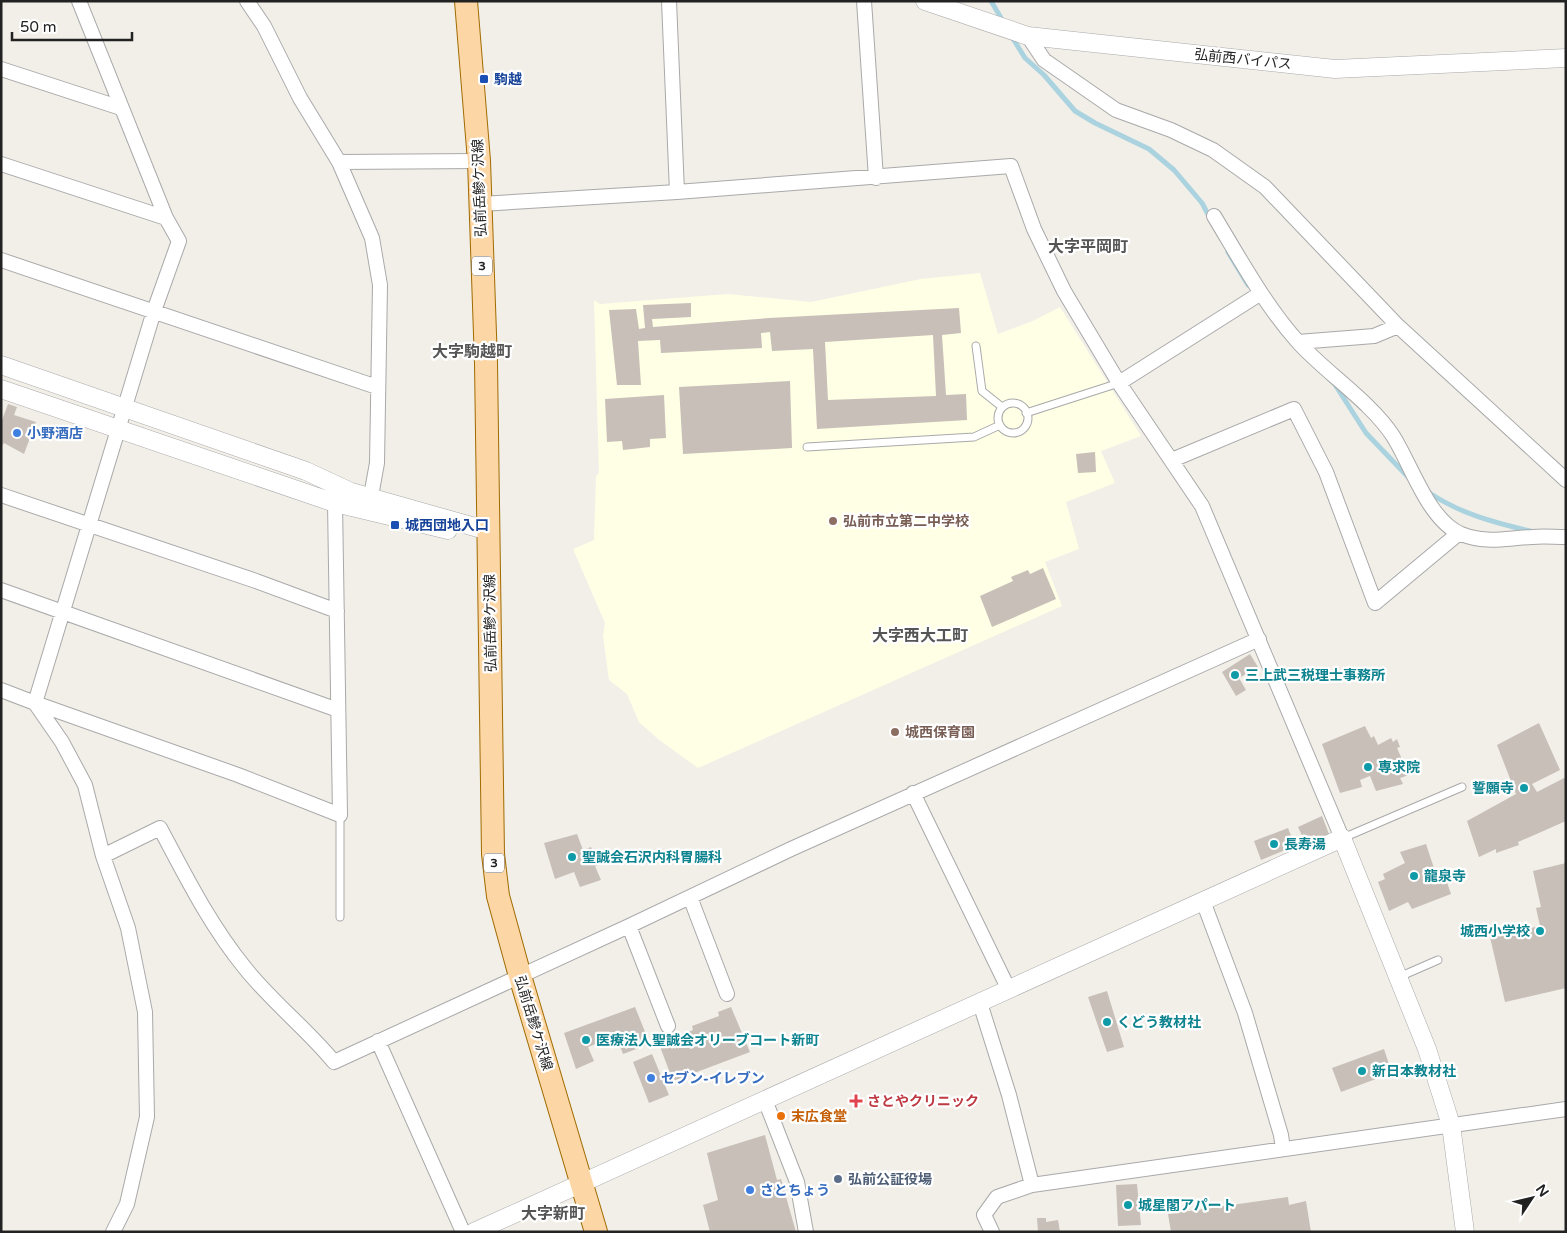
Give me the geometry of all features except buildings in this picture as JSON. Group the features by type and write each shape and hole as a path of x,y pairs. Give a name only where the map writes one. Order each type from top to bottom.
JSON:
{"main road":[{"name":"弘前岳鰺ケ沢線","path":"466,1 479,161 489,531 493,854 498,896 596,1232"}],"street":[{"path":"79,1 166,218 179,241 154,311 120,429 61,611 35,702 62,742 84,785 103,856 128,928 146,1012 147,1117 127,1204 113,1232"},
{"path":"247,1 264,26 300,98 340,162 372,238 380,285 377,463 371,496"},
{"path":"669,1 677,192"},
{"path":"864,1 876,178"},
{"name":"弘前西バイパス","path":"925,1 1028,36 1335,69 1566,58"},
{"path":"1028,36 1044,60 1116,110 1171,130 1213,150 1265,187 1398,326 1563,474"},
{"path":"1,69 121,108"},
{"path":"340,162 479,161"},
{"path":"1,164 166,218"},
{"path":"480,204 876,178 1011,166 1034,230 1064,291 1119,383 1202,506 1259,639 1427,1048 1451,1125 1465,1232"},
{"path":"1214,216 1261,293 1298,342 1370,410 1392,434 1437,516 1459,533 1500,542 1530,537 1566,537"},
{"path":"1,260 377,386"},
{"path":"1119,383 1261,293"},
{"path":"1298,342 1374,336 1398,326"},
{"path":"1,365 306,470 351,492 371,496 489,531"},
{"path":"1,389 335,503 451,531 489,531"},
{"path":"1172,460 1294,409 1326,472 1375,603 1459,533"},
{"path":"1,494 90,526 256,581 337,611"},
{"path":"1,690 238,775 340,815 335,503"},
{"path":"1,590 338,710"},
{"path":"103,856 160,828 214,928 246,970 313,1036 334,1062 913,793 1259,639"},
{"path":"913,793 1009,990"},
{"path":"485,1229 582,1183 1342,838"},
{"path":"690,897 727,994"},
{"path":"1203,902 1246,1013 1281,1135 1283,1149"},
{"path":"629,926 668,1026"},
{"path":"980,1003 1009,1095 1032,1185"},
{"path":"378,1042 462,1232"},
{"path":"765,1100 798,1182 806,1232"},
{"path":"992,1232 984,1215 996,1197 1032,1185 1566,1109"}],"lane":[{"path":"976,346 982,391 1002,407"},
{"path":"1026,413 1119,383"},
{"path":"1016,403 1026,413 1026,422 1016,432 1006,431 1000,425 998,415 1002,407 1016,403"},
{"path":"807,448 974,437 1000,425"},
{"path":"1342,838 1462,787"},
{"path":"340,815 340,917"},
{"path":"1398,977 1438,960"}],"shaded area":[{"name":"弘前市立第二中学校","path":"980,273 998,334 1033,321 1060,307 1141,436 1101,451 1115,483 1066,502 1079,549 1045,562 1062,606 698,768 658,739 639,722 627,694 609,680 603,636 605,623 573,549 594,540 596,476 599,473 594,300 600,304 727,294 811,302 921,279"}],"waterway":[{"path":"991,1 1004,23"},
{"path":"1012,37 1025,58 1044,75 1075,111 1095,123 1149,149 1174,170 1202,203 1211,220"},
{"path":"1228,252 1248,285"},
{"path":"1334,383 1366,433 1411,480"},
{"path":"1428,492 1466,512 1534,532"}],"place":[{"name":"駒越","path":"484,79"},
{"name":"小野酒店","path":"17,433"},
{"name":"弘前市立第二中学校","path":"833,521"},
{"name":"城西団地入口","path":"395,525"},
{"name":"三上武三税理士事務所","path":"1235,675"},
{"name":"城西保育園","path":"895,732"},
{"name":"専求院","path":"1368,767"},
{"name":"誓願寺","path":"1524,788"},
{"name":"長寿湯","path":"1274,844"},
{"name":"聖誠会石沢内科胃腸科","path":"572,857"},
{"name":"龍泉寺","path":"1414,876"},
{"name":"城西小学校","path":"1540,931"},
{"name":"くどう教材社","path":"1107,1022"},
{"name":"医療法人聖誠会オリーブコート新町","path":"586,1040"},
{"name":"新日本教材社","path":"1362,1071"},
{"name":"セブン-イレブン","path":"651,1078"},
{"name":"さとやクリニック","path":"856,1101"},
{"name":"末広食堂","path":"781,1116"},
{"name":"弘前公証役場","path":"838,1179"},
{"name":"さとちょう","path":"750,1190"},
{"name":"城星閣アパート","path":"1128,1205"}],"district":[{"name":"大字平岡町","path":"1088,246"},
{"name":"大字駒越町","path":"472,351"},
{"name":"大字西大工町","path":"920,635"},
{"name":"大字新町","path":"553,1213"}]}
